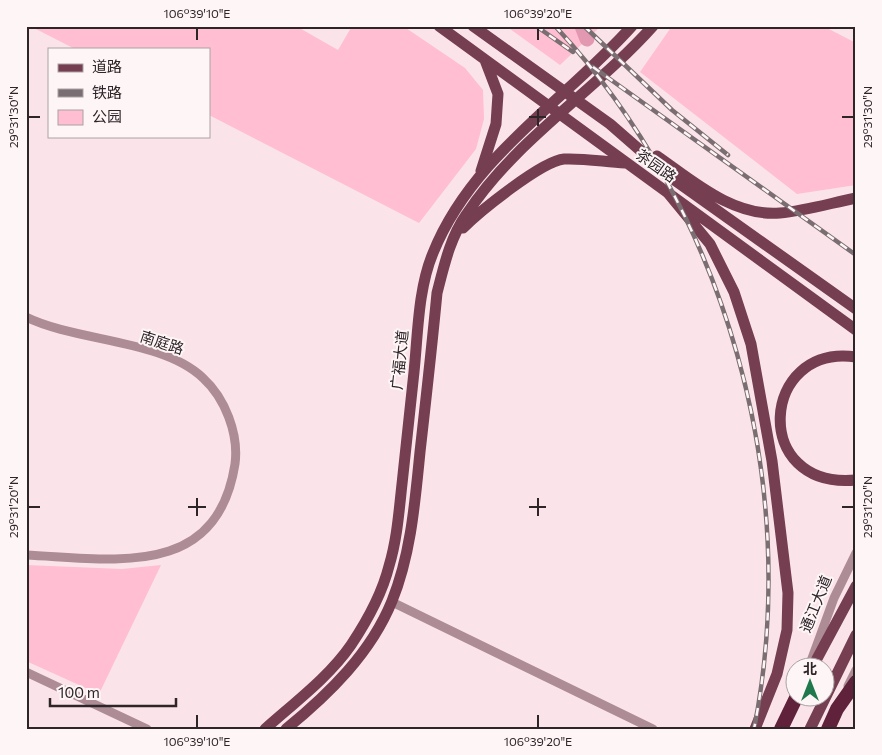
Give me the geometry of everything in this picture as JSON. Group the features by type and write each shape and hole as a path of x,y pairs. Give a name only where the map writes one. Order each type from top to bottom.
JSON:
{"highway":[{"path":"828,729 837,709 856,682"},
{"path":"781,729 791,708"}],"main road":[{"name":"茶园路","path":"439,26 856,330"},
{"name":"茶园路","path":"472,26 610,124 673,179 856,309"},
{"name":"广福大道","path":"265,729 325,675 351,646 379,596 390,565 399,510 423,290 432,254 452,212 480,175 517,134 615,45 632,26"},
{"name":"广福大道","path":"286,729 334,686 363,653 392,602 404,566 414,511 438,293 446,259 455,236 466,215 492,181 530,142 627,55 653,26"},
{"path":"480,175 496,124 498,94 484,58"},
{"path":"610,124 704,189 727,203 749,210 779,213 856,198"},
{"path":"455,236 480,212 546,166 562,159 625,163"},
{"path":"668,193 710,244 734,292 752,344 772,461 788,593 787,630 777,674 755,729"},
{"path":"856,357 826,359 812,363 800,372 787,387 781,408 780,427 783,441 800,467 818,477 839,482 856,480"},
{"name":"通江大道","path":"816,658 856,586"},
{"path":"810,729 856,635"}],"street":[{"name":"南庭路","path":"26,316 57,328 159,354 183,363 204,378 222,402 232,428 236,457 231,485 223,507 208,527 188,543 161,556 131,560 26,555"},
{"name":"通江大道","path":"813,658 834,598 856,553"},
{"path":"392,602 653,729"},
{"path":"837,709 856,670"},
{"path":"26,672 147,729"}],"green space":[{"path":"30,26 296,26 338,50 352,26 403,26 465,68 483,90 484,119 476,149 419,223 210,116 210,48 73,48"},
{"path":"506,26 601,26 560,65"},
{"path":"672,26 823,26 856,43 856,185 797,194 640,72"},
{"path":"26,565 122,569 161,565 99,694 26,661"}],"waterway":[{"path":"582,26 587,39"}],"railway":[{"path":"536,26 573,52"},
{"path":"555,26 615,99 665,178 706,264 737,354 758,447 768,541 767,636 754,729"},
{"path":"584,26 672,110 728,155"},
{"path":"593,67 856,255"}]}
